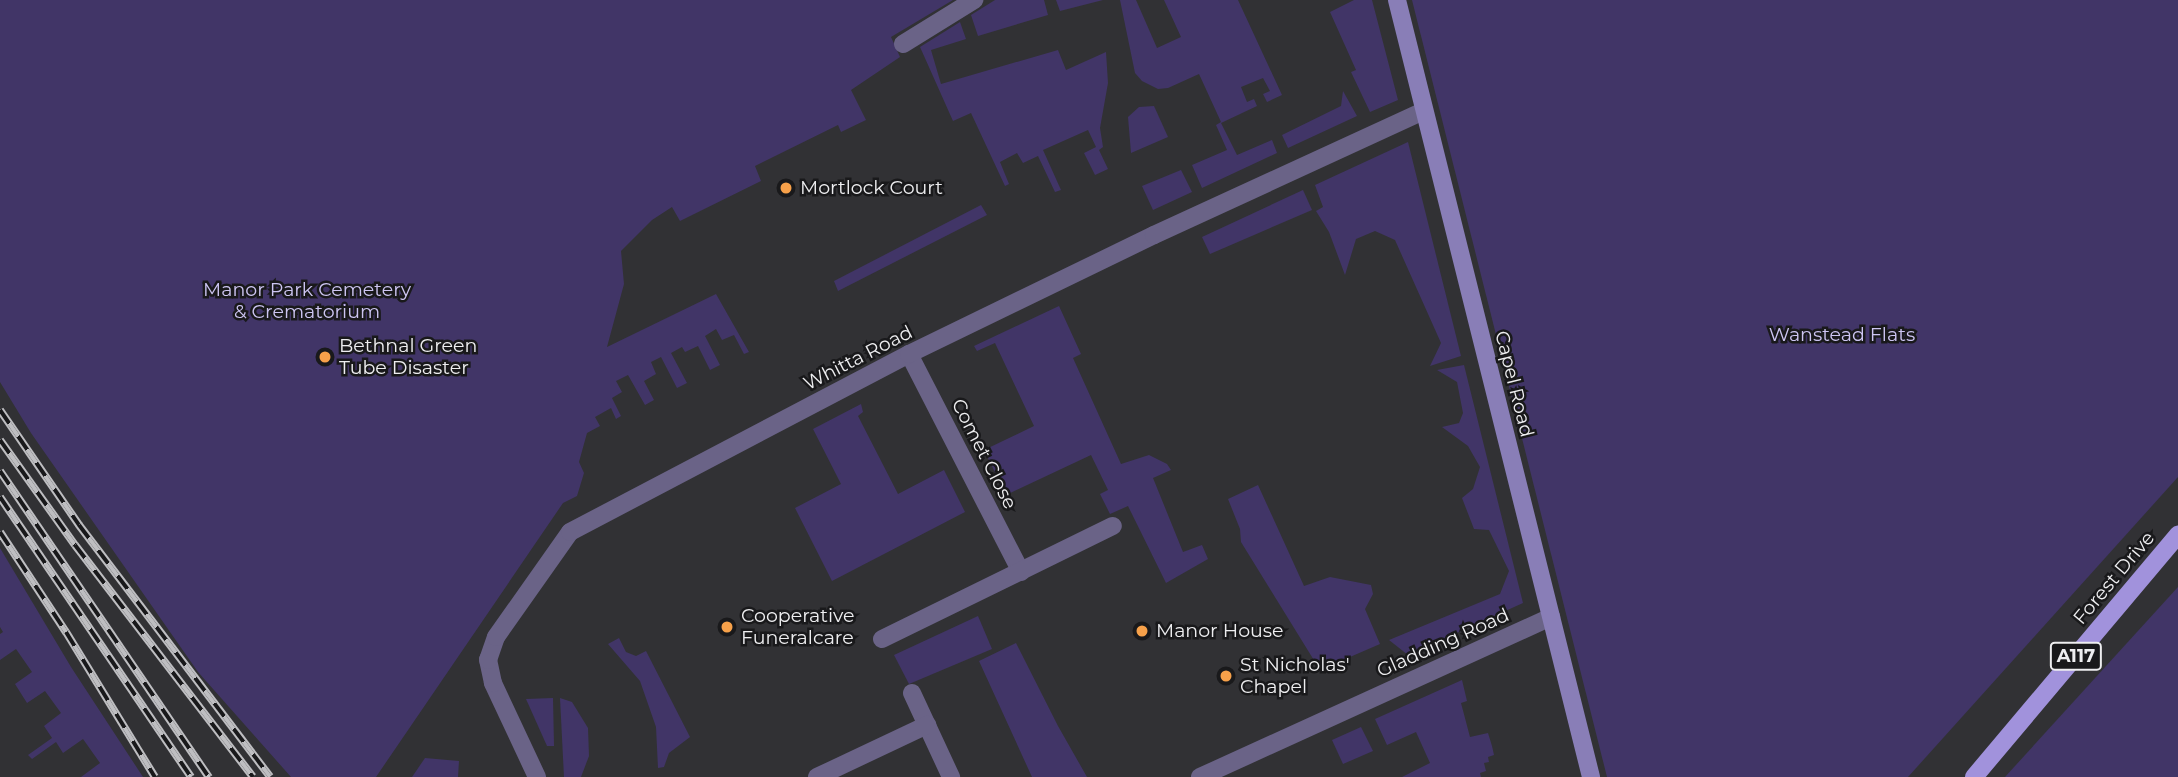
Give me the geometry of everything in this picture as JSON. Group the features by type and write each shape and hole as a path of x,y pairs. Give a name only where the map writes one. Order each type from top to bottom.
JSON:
{"main road":[{"name":"Forest Drive","path":"1974,777 2178,535"}],"street":[{"path":"903,44 974,0"},
{"name":"Capel Road","path":"1397,0 1591,777"},
{"name":"Whitta Road","path":"537,777 493,683 488,660 496,637 570,532 909,354 1154,235 1424,111"},
{"name":"Comet Close","path":"909,354 1021,572"},
{"path":"882,639 1113,526"},
{"name":"Gladding Road","path":"1200,777 1551,617"},
{"path":"912,693 951,777"},
{"path":"817,777 927,725"}],"green space":[{"name":"Manor Park Cemetery & Crematorium","path":"0,0 953,0 891,37 900,57 851,90 866,120 841,132 838,125 755,166 761,181 680,221 672,207 652,220 621,251 624,284 607,347 716,294 749,352 744,354 734,335 722,340 716,329 705,336 720,365 710,370 698,346 685,352 682,347 671,353 687,383 677,388 661,357 651,362 656,374 644,381 654,400 645,405 628,375 616,381 622,392 612,398 621,416 616,419 611,408 595,417 600,426 587,433 579,462 584,473 577,496 563,503 376,777 291,777 198,672 31,433 0,382"},
{"path":"995,0 1044,0 1048,15 978,36 971,15"},
{"path":"1056,0 1103,0 1060,11"},
{"path":"1120,0 1136,0 1157,48 1181,37 1164,0 1238,0 1282,95 1267,102 1263,94 1270,91 1263,78 1241,87 1247,102 1254,99 1257,106 1221,123 1237,155 1272,140 1277,153 1202,188 1192,165 1227,150 1216,125 1221,122 1199,74 1168,88 1158,89 1142,81 1135,73"},
{"path":"1354,0 1372,0 1398,100 1370,112 1351,72 1356,70 1330,12"},
{"name":"Wanstead Flats","path":"1412,0 2178,0 2178,477 1908,777 1607,777"},
{"path":"960,22 966,39 931,50 941,84 1058,50 1066,70 1106,52 1108,83 1100,128 1103,147 1099,150 1108,169 1095,175 1084,153 1096,147 1088,130 1043,150 1061,190 1055,192 1038,156 1023,163 1017,153 1000,162 1009,184 1005,186 971,113 953,121 920,47"},
{"path":"1343,91 1357,116 1288,148 1282,135 1341,106"},
{"path":"1154,106 1168,137 1131,153 1128,117 1139,107"},
{"path":"1408,142 1461,356 1430,366 1441,343 1395,240 1375,231 1356,239 1345,275 1329,232 1316,211 1323,207 1315,185"},
{"path":"1181,170 1192,192 1153,210 1142,186"},
{"path":"1303,190 1312,210 1210,254 1202,237"},
{"path":"981,205 987,215 838,291 834,281"},
{"path":"1059,306 1081,354 1073,358 1121,464 1149,455 1167,464 1171,470 1153,478 1183,552 1202,545 1208,559 1166,583 1128,506 1110,514 1100,494 1108,490 1091,455 1006,495 984,450 1034,426 995,343 977,351 974,346"},
{"path":"1464,365 1523,603 1408,655 1389,640 1500,594 1509,571 1489,530 1474,529 1462,498 1473,489 1480,467 1468,446 1442,427 1459,423 1463,413 1457,382 1437,370"},
{"path":"861,404 863,412 858,416 898,494 944,470 965,512 832,581 795,508 841,484 813,429"},
{"path":"1258,485 1304,586 1330,577 1371,585 1373,594 1365,609 1380,644 1320,670 1241,542 1240,529 1228,499"},
{"path":"0,548 71,667 143,777 81,777 100,763 83,739 63,753 56,742 32,759 28,755 52,738 44,726 61,713 45,691 27,703 15,684 32,672 16,649 0,660 0,634 3,632 0,627"},
{"path":"2178,587 2178,777 2005,777"},
{"path":"978,616 992,649 909,684 894,655"},
{"path":"619,638 626,652 636,656 646,651 690,737 669,753 664,767 658,768 656,727 640,681 608,644"},
{"path":"1016,643 1087,777 1032,777 979,661"},
{"path":"1462,680 1467,701 1461,703 1470,737 1488,733 1492,746 1494,755 1488,757 1489,762 1484,763 1486,771 1480,773 1481,777 1402,777 1430,763 1416,732 1387,745 1375,719"},
{"path":"553,698 554,746 547,746 526,699"},
{"path":"560,698 572,702 588,728 589,756 581,777 564,777"},
{"path":"1361,727 1373,751 1343,764 1332,740"},
{"path":"425,758 459,761 458,777 412,777"}],"railway":[{"path":"0,410 79,525 270,777"},
{"path":"0,440 75,545 253,777"},
{"path":"0,471 209,777"},
{"path":"0,497 191,777"},
{"path":"0,532 66,632 155,777"}],"place":[{"name":"Mortlock Court","path":"786,188"},
{"name":"Bethnal Green Tube Disaster","path":"325,357"},
{"name":"Cooperative Funeralcare","path":"727,627"},
{"name":"Manor House","path":"1142,631"},
{"name":"St Nicholas' Chapel","path":"1226,676"}]}
